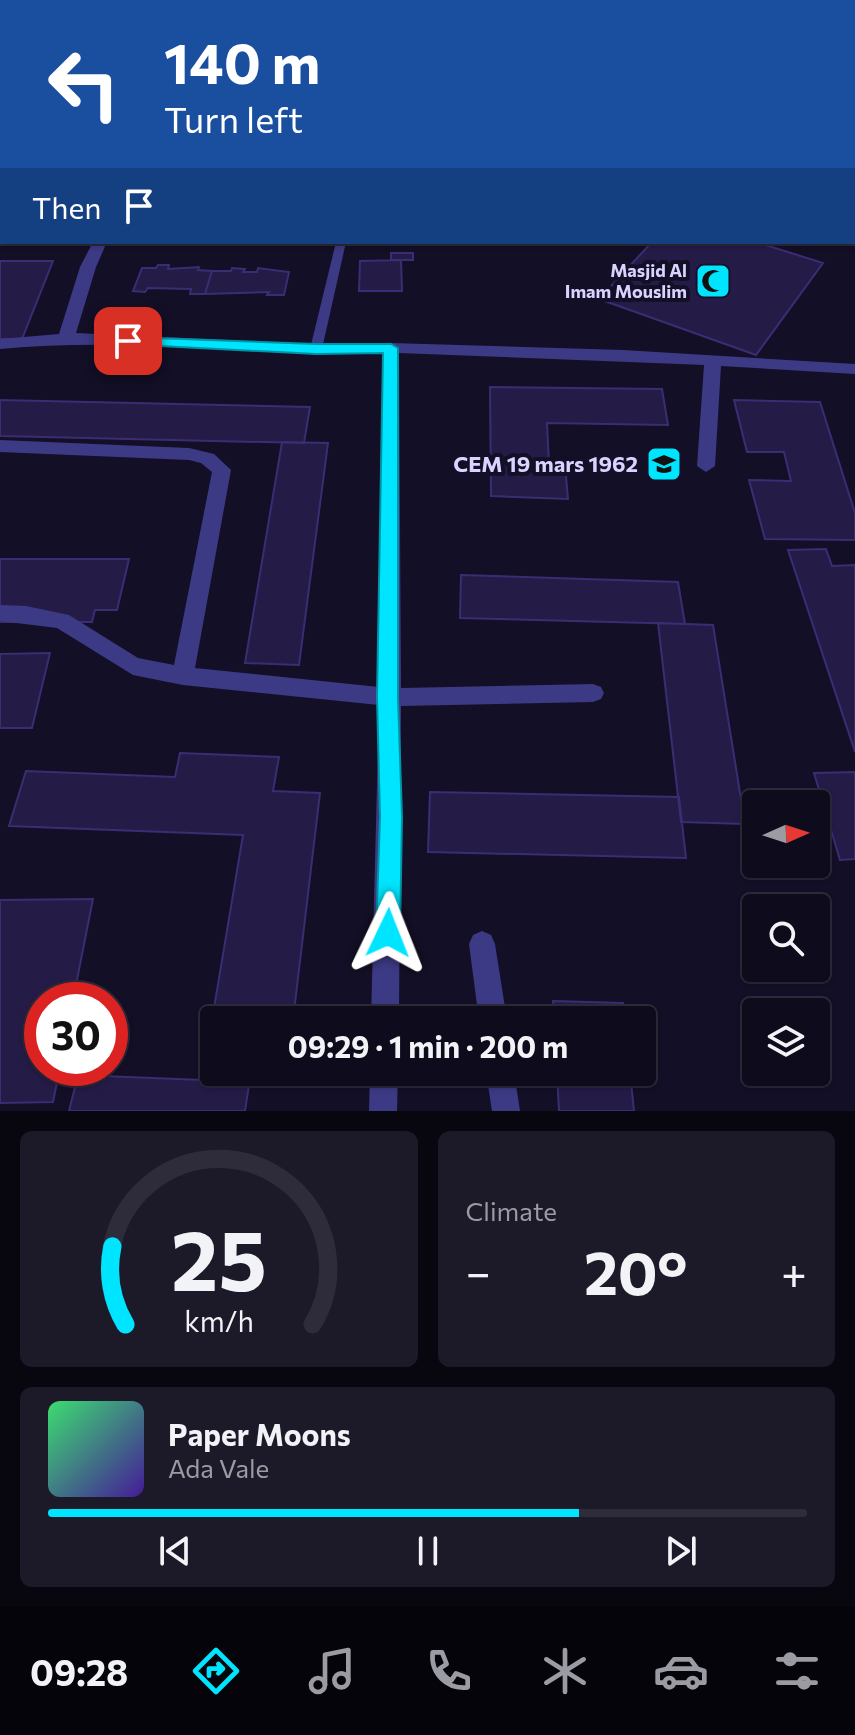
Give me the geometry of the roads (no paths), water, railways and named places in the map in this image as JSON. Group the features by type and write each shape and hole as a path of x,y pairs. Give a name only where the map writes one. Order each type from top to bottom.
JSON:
{"street":[{"path":"66,338 88,267 99,244"},
{"path":"0,344 66,338 316,349 391,348 623,355 855,369"},
{"path":"385,1006 391,817 388,697 391,348"},
{"path":"706,466 713,362"},
{"path":"0,446 189,454 207,458 222,470 183,676"},
{"path":"0,613 62,621 133,666 183,676 388,697 593,693"},
{"path":"482,944 491,1006"},
{"path":"383,1111 384,1086"},
{"path":"502,1086 506,1111"}],"lane":[{"path":"316,349 341,244"}],"place":[{"name":"Masjid Al Imam Mouslim","path":"713,281"},
{"name":"CEM 19 mars 1962","path":"664,464"}]}
